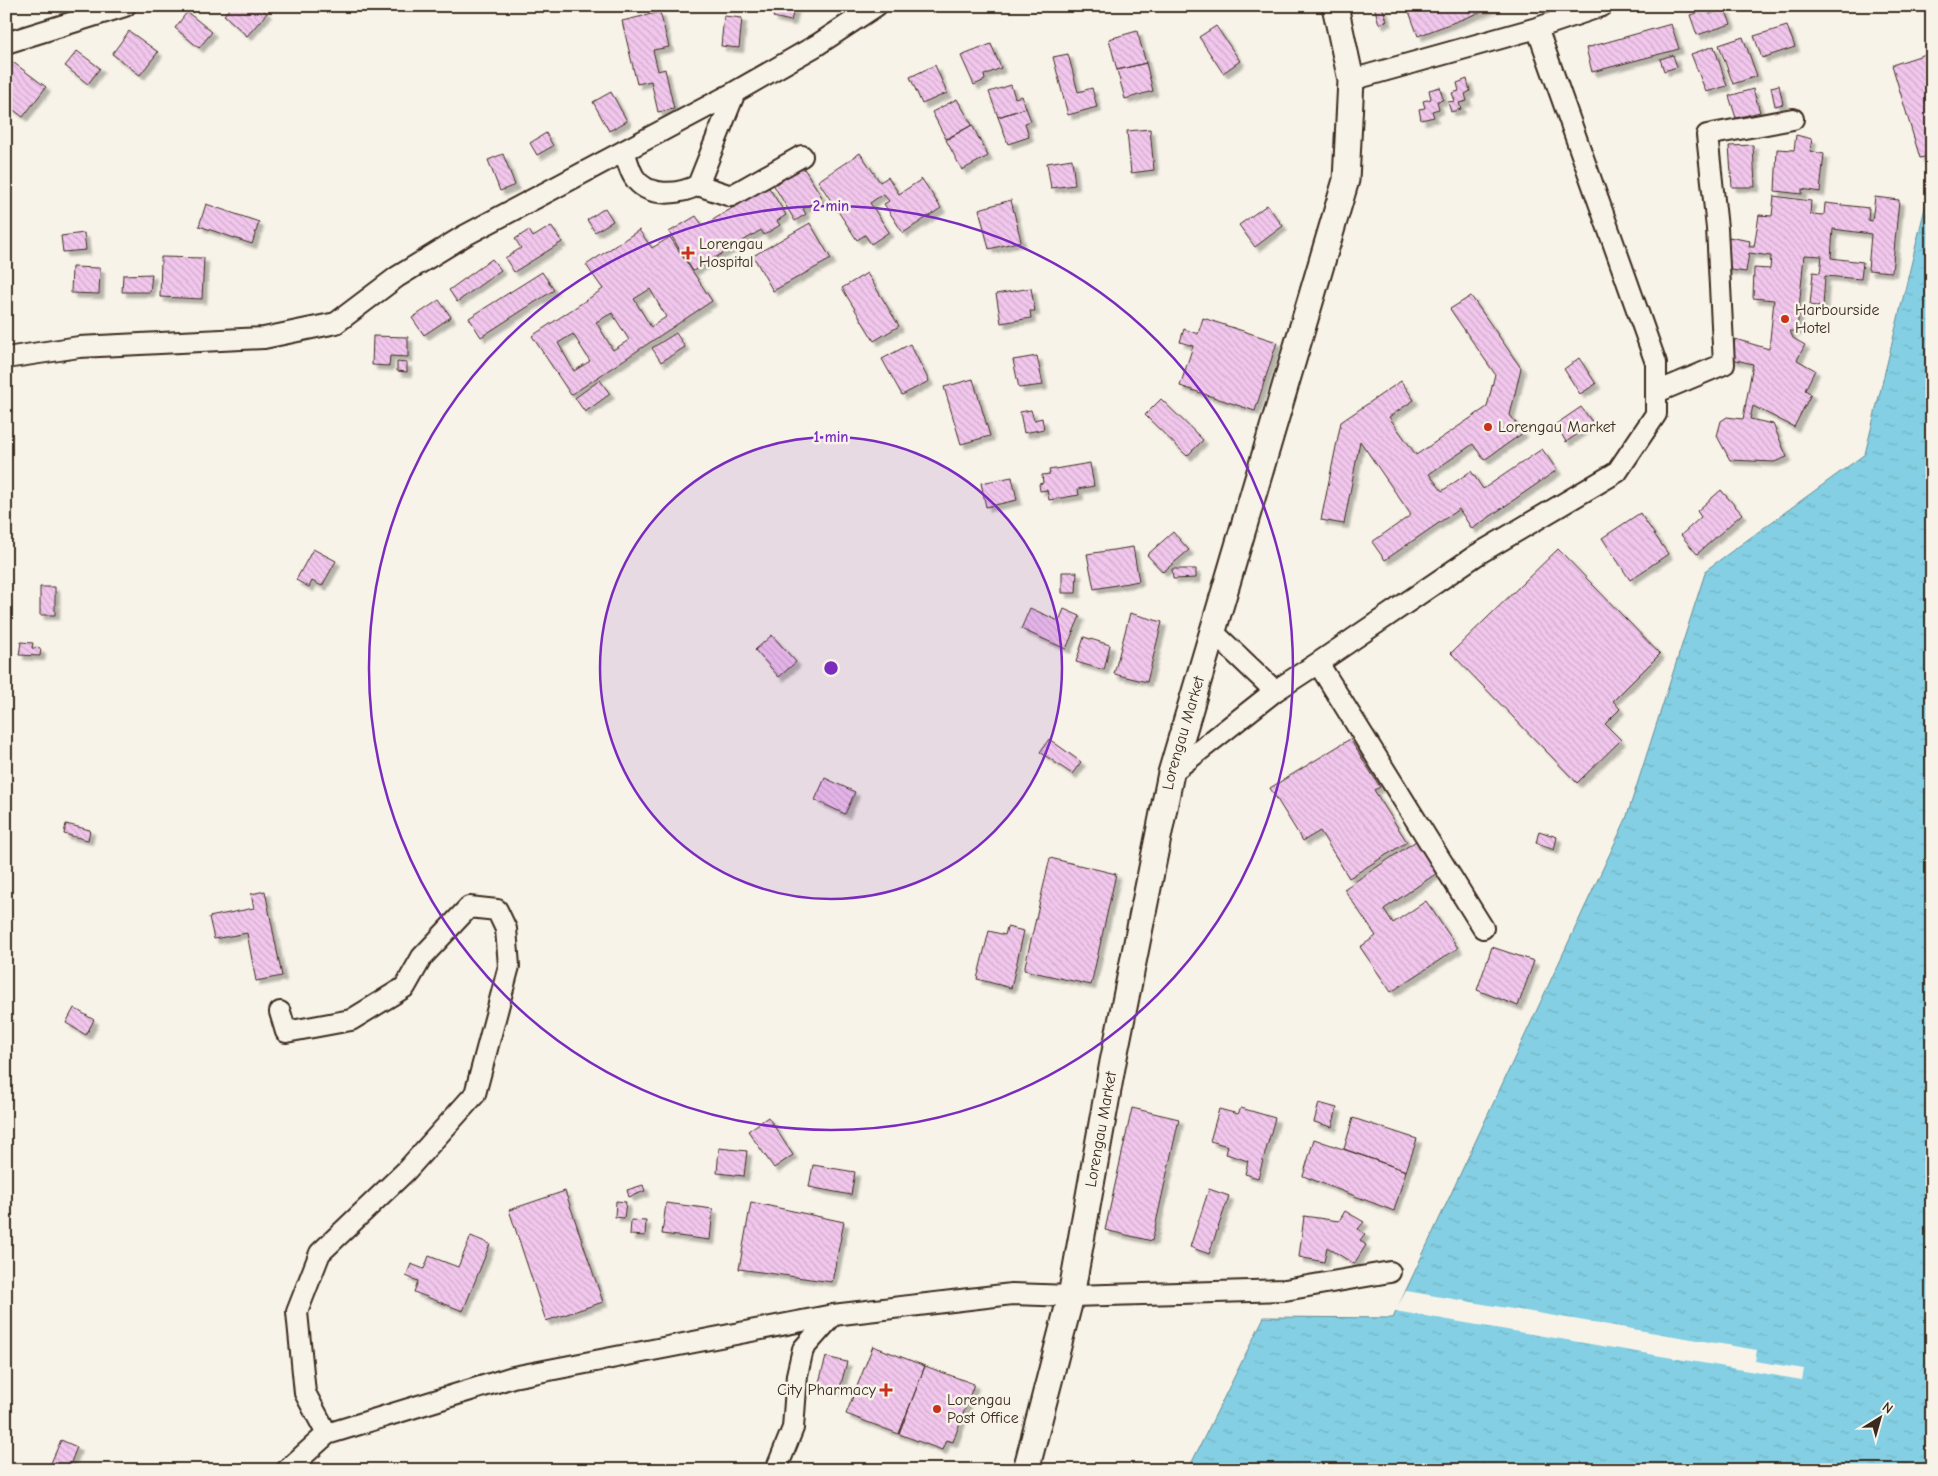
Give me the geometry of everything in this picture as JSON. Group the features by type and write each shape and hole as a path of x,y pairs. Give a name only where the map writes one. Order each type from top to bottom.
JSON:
{"main road":[{"name":"Lorengau Market","path":"1026,1470 1071,1296 1117,1043 1171,773 1346,180 1351,80 1335,6"}],"street":[{"path":"6,43 125,6"},
{"path":"6,358 79,347 264,338 336,323 397,277 464,236 735,92 817,45 876,6"},
{"path":"1351,80 1538,28 1602,6"},
{"path":"1171,773 1274,691 1318,664 1478,554 1617,472 1656,414 1656,364 1538,28"},
{"path":"624,151 634,176 640,184 649,189 673,194 685,192 698,185 735,92"},
{"path":"1656,392 1724,364 1717,228 1706,135 1793,119"},
{"path":"698,185 731,196 802,156"},
{"path":"1212,632 1274,691"},
{"path":"1318,664 1484,928"},
{"path":"280,1012 286,1032 351,1020 405,987 422,957 469,907 497,910 506,929 510,966 475,1094 406,1171 320,1253 297,1312 305,1393 327,1434"},
{"path":"287,1470 327,1434 513,1377 833,1315 1012,1294 1071,1296 1285,1290 1390,1272"},
{"path":"776,1470 793,1428 797,1375 802,1349 833,1315"}],"water":[{"path":"1932,179 1932,1470 1188,1470 1264,1317 1393,1318 1626,819 1706,570 1865,454"}],"pier":[{"path":"1406,1291 1757,1350 1755,1361 1804,1369 1802,1380 1395,1311"}],"building":[{"path":"232,6 259,6 267,13 247,36 224,15"},
{"path":"776,6 795,6 791,21 773,17"},
{"path":"1374,6 1382,6 1387,21 1379,24"},
{"path":"1407,6 1497,6 1418,36"},
{"path":"1725,9 1731,24 1697,35 1690,15 1708,10 1710,14"},
{"path":"187,12 212,32 199,48 175,28"},
{"path":"660,12 669,47 653,50 658,71 665,69 674,109 658,112 651,81 637,84 622,21"},
{"path":"724,16 742,18 739,48 721,46"},
{"path":"1671,24 1679,49 1592,72 1586,48"},
{"path":"1216,26 1240,61 1223,73 1199,37"},
{"path":"1787,26 1795,47 1762,58 1754,36"},
{"path":"129,31 158,52 140,75 112,54"},
{"path":"1137,31 1146,63 1117,70 1109,39"},
{"path":"1743,37 1757,76 1733,84 1719,45"},
{"path":"991,44 1001,68 984,75 985,80 974,85 961,56"},
{"path":"1714,46 1727,86 1706,92 1691,54"},
{"path":"77,51 100,68 88,84 65,66"},
{"path":"1932,52 1932,155 1920,158 1892,65"},
{"path":"1068,54 1078,92 1092,88 1097,107 1068,115 1053,57"},
{"path":"1673,55 1677,67 1664,71 1660,59"},
{"path":"10,60 46,87 23,117 6,104 6,87 9,84 6,82 6,65"},
{"path":"1146,63 1153,91 1125,99 1117,70"},
{"path":"935,65 947,93 922,104 910,77"},
{"path":"1467,79 1470,91 1465,94 1467,101 1459,103 1461,109 1451,112 1448,102 1455,101 1452,93 1459,91 1457,83"},
{"path":"1011,85 1015,98 1022,96 1026,108 998,117 989,92"},
{"path":"1779,85 1783,104 1775,106 1771,87"},
{"path":"1440,87 1443,100 1437,101 1439,109 1432,111 1434,117 1421,120 1419,109 1425,108 1423,101 1431,99 1429,90"},
{"path":"1753,89 1760,112 1736,118 1729,96"},
{"path":"611,92 627,121 609,131 593,102"},
{"path":"957,99 972,125 946,139 932,112"},
{"path":"1026,108 1031,121 1025,123 1029,137 1008,144 998,117"},
{"path":"972,125 988,156 962,170 946,140"},
{"path":"1150,129 1154,170 1131,173 1127,131"},
{"path":"546,133 553,146 537,155 530,143"},
{"path":"1796,135 1812,139 1810,151 1824,154 1820,192 1802,189 1802,194 1775,191 1777,149 1794,150"},
{"path":"1753,145 1755,187 1732,187 1729,146"},
{"path":"860,153 880,182 888,177 899,194 922,179 941,208 903,233 884,204 889,201 883,194 870,203 889,232 871,244 865,235 857,240 818,181"},
{"path":"503,154 515,185 500,191 488,160"},
{"path":"1072,159 1075,185 1051,188 1047,163"},
{"path":"803,167 822,197 803,209 806,214 795,221 773,184"},
{"path":"768,186 786,215 777,221 780,225 764,235 761,230 693,271 669,232 696,216 703,226"},
{"name":"Harbourside Hotel","path":"1774,196 1811,201 1810,214 1824,215 1825,203 1869,208 1868,220 1872,221 1875,197 1899,200 1892,272 1868,270 1871,234 1833,229 1831,258 1863,262 1861,279 1825,276 1823,307 1810,305 1813,272 1820,273 1822,256 1804,255 1797,331 1790,331 1793,338 1805,345 1797,360 1815,370 1805,390 1811,394 1794,427 1753,406 1750,419 1773,424 1787,457 1774,462 1730,460 1717,436 1721,421 1727,417 1743,419 1753,364 1732,359 1735,339 1769,349 1774,300 1753,298 1754,268 1770,269 1771,256 1749,253 1746,272 1724,269 1729,237 1750,241 1749,247 1754,247 1759,215 1772,216"},
{"path":"1011,200 1021,241 989,249 979,209"},
{"path":"206,204 259,222 252,244 199,226"},
{"path":"1267,205 1283,226 1255,247 1239,225"},
{"path":"605,208 613,221 595,232 587,220"},
{"path":"810,223 831,259 773,291 753,256"},
{"path":"551,226 562,242 514,272 505,258 521,248 515,239 529,230 533,237"},
{"path":"639,230 652,248 670,237 712,301 571,395 532,336 603,289 586,265","holes":["650,289 666,317 651,327 634,299","612,313 629,340 613,350 596,322","573,334 590,361 574,371 558,343"]},
{"path":"84,233 86,250 63,252 61,236"},
{"path":"161,257 204,258 202,299 160,297"},
{"path":"492,259 501,270 457,302 449,290"},
{"path":"72,267 100,268 99,294 71,293"},
{"path":"542,272 554,290 481,337 469,318"},
{"path":"867,273 899,326 874,341 842,288"},
{"path":"152,274 150,292 122,292 123,275"},
{"path":"1031,288 1035,311 1030,311 1031,318 1001,323 996,294"},
{"name":"Lorengau Market","path":"1471,296 1521,368 1510,415 1523,433 1484,460 1473,444 1429,474 1442,491 1471,471 1483,489 1542,449 1557,470 1472,529 1459,509 1385,560 1372,542 1411,515 1360,441 1344,524 1321,520 1341,422 1401,381 1414,400 1389,417 1416,455 1487,407 1495,374 1450,309"},
{"path":"439,300 451,317 424,335 412,318"},
{"path":"1203,318 1277,342 1255,411 1180,386 1193,346 1180,342 1184,329 1198,334"},
{"path":"676,333 685,347 661,362 652,348"},
{"path":"373,336 408,337 408,357 390,356 389,366 372,365"},
{"path":"910,344 929,381 902,395 882,359"},
{"path":"1037,356 1043,385 1019,388 1013,360"},
{"path":"1579,358 1596,384 1580,394 1564,369"},
{"path":"397,362 407,363 407,372 397,371"},
{"path":"973,379 990,436 961,444 944,387"},
{"path":"600,380 610,394 585,412 575,398"},
{"path":"1161,399 1203,440 1187,456 1145,415"},
{"path":"1581,407 1593,423 1566,442 1556,424"},
{"path":"1031,410 1034,420 1042,418 1044,429 1024,433 1020,412"},
{"path":"1090,463 1094,486 1078,489 1079,495 1049,500 1047,490 1040,491 1039,484 1043,483 1042,475 1050,474 1049,470"},
{"path":"1012,477 1017,500 986,507 981,483"},
{"path":"1721,490 1742,514 1697,554 1681,535 1701,517 1697,511"},
{"path":"1640,513 1668,554 1630,580 1602,538"},
{"path":"1173,532 1189,550 1163,572 1147,555"},
{"path":"1133,547 1139,581 1094,589 1087,554"},
{"path":"313,549 336,561 322,586 312,581 309,587 296,580"},
{"path":"1558,549 1660,654 1613,701 1620,709 1605,724 1621,740 1577,783 1451,653"},
{"path":"1172,569 1196,569 1196,578 1173,579"},
{"path":"1062,572 1077,572 1076,593 1062,593"},
{"path":"40,587 55,587 55,615 40,615"},
{"path":"1030,608 1059,621 1064,609 1080,616 1066,649 1021,629"},
{"path":"1130,613 1162,622 1147,682 1114,674"},
{"path":"772,635 796,662 779,677 755,650"},
{"path":"1084,637 1110,645 1104,670 1076,662"},
{"path":"21,642 33,643 32,648 41,649 40,656 19,655"},
{"path":"1049,739 1081,762 1072,774 1040,752"},
{"path":"1350,739 1380,787 1374,790 1407,842 1349,878 1320,831 1303,841 1270,788"},
{"path":"825,778 855,792 845,814 815,800"},
{"path":"66,824 90,830 88,840 64,834"},
{"path":"1539,831 1557,837 1554,850 1536,843"},
{"path":"1416,841 1437,873 1384,909 1393,923 1426,901 1458,948 1391,992 1360,947 1376,936 1344,889"},
{"path":"1050,858 1116,874 1091,985 1024,970"},
{"path":"265,891 282,976 256,981 247,933 214,939 209,917 254,908 251,894"},
{"path":"1007,927 1024,931 1011,988 977,979 989,931 1005,935"},
{"path":"1492,947 1534,961 1518,1006 1477,990"},
{"path":"74,1008 94,1020 86,1035 66,1023"},
{"path":"1319,1103 1337,1108 1332,1127 1314,1122"},
{"path":"1132,1108 1179,1119 1152,1241 1105,1230"},
{"path":"1241,1108 1275,1118 1258,1178 1245,1174 1248,1161 1226,1154 1228,1146 1210,1141 1219,1109 1238,1114"},
{"path":"768,1117 793,1155 774,1168 748,1131"},
{"path":"1353,1118 1417,1139 1406,1171 1344,1149"},
{"path":"1314,1139 1406,1171 1394,1211 1303,1176"},
{"path":"719,1148 747,1151 744,1176 717,1173"},
{"path":"813,1165 855,1172 851,1195 809,1187"},
{"path":"643,1185 645,1191 629,1197 627,1190"},
{"path":"1209,1189 1229,1196 1209,1254 1190,1247"},
{"path":"565,1191 603,1302 546,1321 509,1210"},
{"path":"616,1201 626,1202 624,1218 615,1217"},
{"path":"751,1202 844,1222 832,1282 739,1269"},
{"path":"666,1203 713,1209 710,1240 662,1234"},
{"path":"1345,1211 1364,1222 1358,1229 1365,1234 1360,1240 1366,1245 1354,1264 1327,1247 1324,1262 1299,1257 1304,1216 1339,1221"},
{"path":"631,1220 646,1221 645,1236 630,1235"},
{"path":"471,1236 490,1244 463,1311 414,1292 418,1281 406,1276 411,1264 424,1269 429,1256 458,1267"},
{"name":"City Pharmacy","path":"873,1346 925,1366 899,1434 846,1414"},
{"path":"826,1357 847,1362 839,1391 818,1386"},
{"name":"Lorengau Post Office","path":"925,1366 974,1384 953,1442 946,1440 942,1450 899,1434"},
{"path":"61,1440 77,1447 68,1470 48,1470"}],"place":[{"name":"Lorengau Hospital","path":"688,253"},
{"name":"Harbourside Hotel","path":"1785,319"},
{"name":"Lorengau Market","path":"1488,427"},
{"name":"City Pharmacy","path":"886,1390"},
{"name":"Lorengau Post Office","path":"937,1409"}]}
